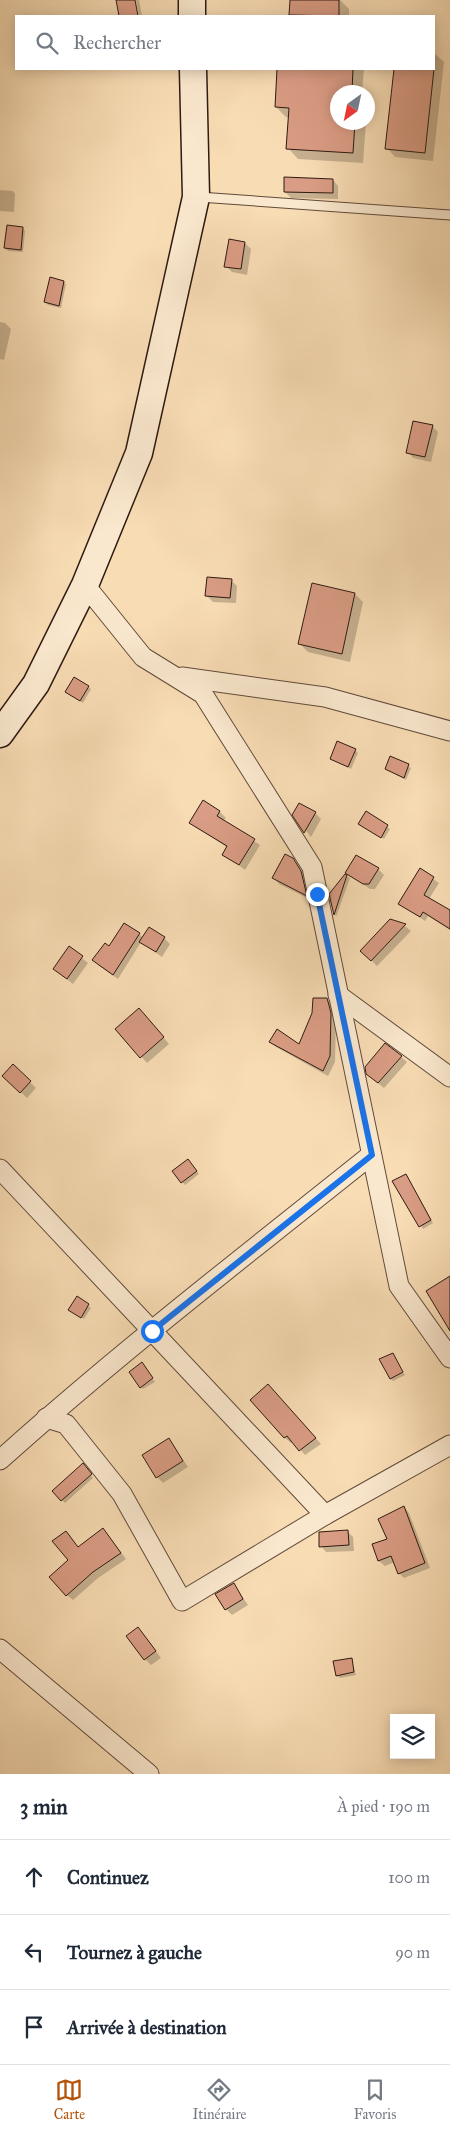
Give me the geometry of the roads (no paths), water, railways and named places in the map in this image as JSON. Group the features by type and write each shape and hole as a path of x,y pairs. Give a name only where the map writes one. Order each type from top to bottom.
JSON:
{"main road":[{"path":"192,0 192,15"},
{"path":"0,734 36,684 86,586 139,453 196,197 194,70"}],"street":[{"path":"86,586 143,657 203,694 312,867 399,1286 450,1358"},
{"path":"173,676 325,697 450,732"},
{"path":"338,995 450,1077"},
{"path":"0,1460 46,1418 152,1331 372,1155"},
{"path":"0,1169 325,1515"},
{"path":"46,1418 66,1424 122,1494 182,1601 325,1515 450,1445"},
{"path":"0,1649 149,1774"}],"lane":[{"path":"196,197 450,215"}]}
